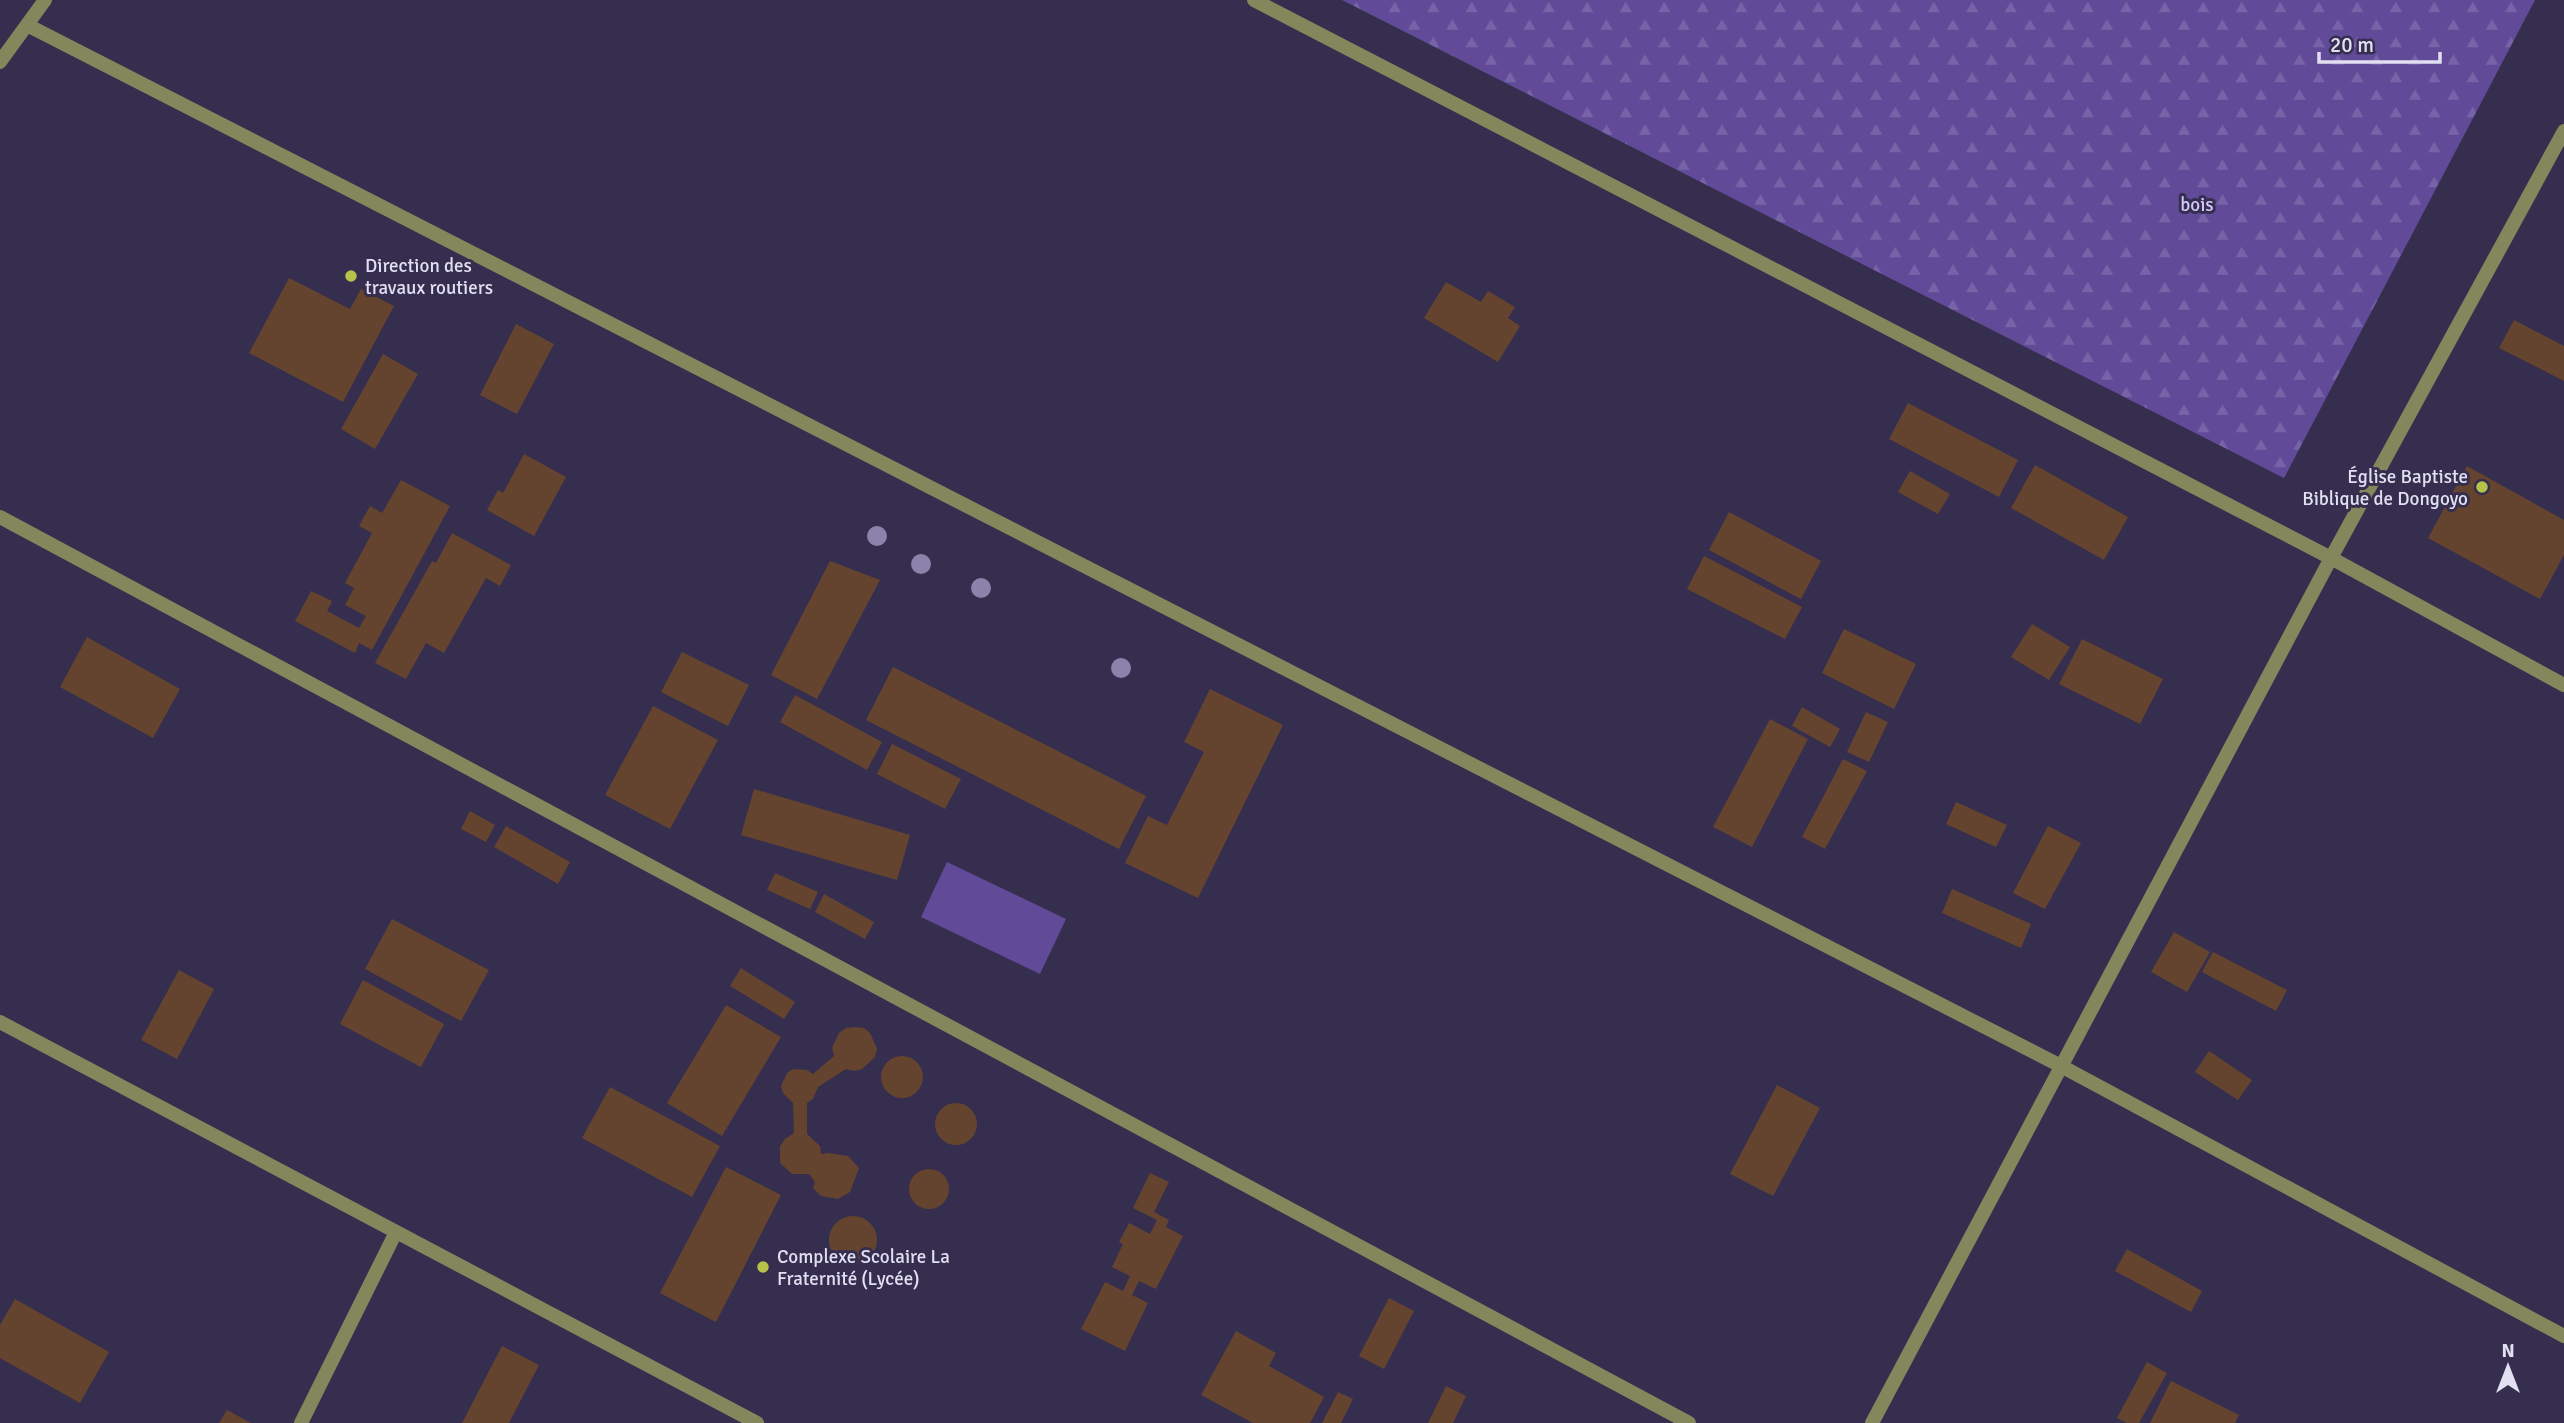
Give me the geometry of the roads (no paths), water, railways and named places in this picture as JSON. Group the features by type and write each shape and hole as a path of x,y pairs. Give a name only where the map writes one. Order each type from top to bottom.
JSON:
{"street":[{"path":"0,62 45,0"},
{"path":"1254,0 2331,558 2564,685"},
{"path":"27,25 2061,1066 2564,1336"},
{"path":"1872,1423 2331,558 2564,131"},
{"path":"0,517 1689,1423"},
{"path":"0,1022 757,1423"},
{"path":"300,1423 396,1233"}],"place":[{"name":"Direction des travaux routiers","path":"351,276"},
{"name":"Église Baptiste Biblique de Dongoyo","path":"2482,487"},
{"name":"Complexe Scolaire La Fraternité (Lycée)","path":"763,1267"}],"park label":[{"name":"bois","path":"2197,204"}]}
